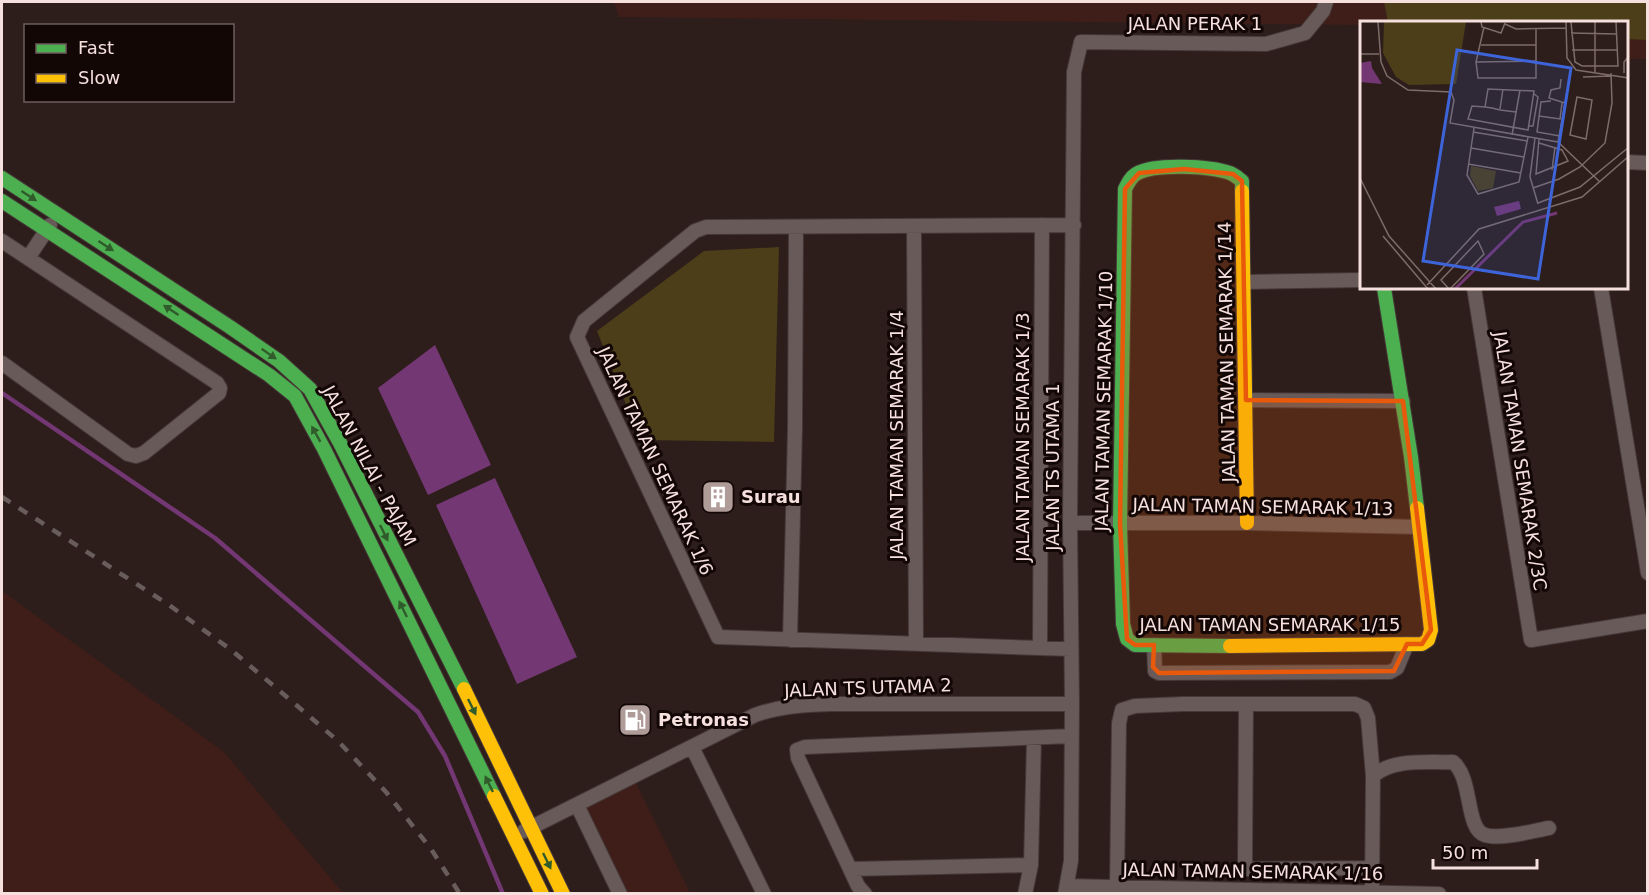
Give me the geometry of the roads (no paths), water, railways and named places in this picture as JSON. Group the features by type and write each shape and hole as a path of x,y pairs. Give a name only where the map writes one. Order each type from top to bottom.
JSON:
{"main road":[{"name":"JALAN TAMAN SEMARAK 1/10","path":"1123,624 1120,524 1125,189 1130,178 1139,172 1161,168 1213,170 1233,174 1242,181"},
{"name":"JALAN NILAI - PAJAM","path":"2,178 270,354 310,389 340,443 563,894"},
{"name":"JALAN TAMAN SEMARAK 1/14","path":"1242,181 1247,523"},
{"name":"JALAN NILAI - PAJAM","path":"2,201 221,342 295,396 324,449 542,894"},
{"path":"1384,290 1403,401 1419,527"},
{"name":"JALAN TAMAN SEMARAK 1/15","path":"1123,624 1127,639 1135,645 1422,644 1428,640 1431,630 1419,527"}],"street":[{"name":"JALAN PERAK 1","path":"1081,42 1266,44 1305,33 1323,11 1326,2"},
{"name":"JALAN TS UTAMA 1","path":"1066,890 1071,861 1070,524 1074,72 1081,42"},
{"path":"1628,162 1647,163"},
{"path":"28,258 57,214"},
{"name":"JALAN TAMAN SEMARAK 1/3","path":"1040,648 1042,225"},
{"name":"JALAN TAMAN SEMARAK 1/6","path":"1071,649 718,637 577,337 584,321 695,231 706,227 1074,225"},
{"name":"JALAN TAMAN SEMARAK 1/4","path":"914,226 916,644"},
{"path":"790,640 795,428 796,227"},
{"path":"2,241 217,382 220,388 219,393 144,453 136,456 128,454 2,363"},
{"path":"1244,282 1360,280"},
{"name":"JALAN TAMAN SEMARAK 2/3C","path":"1474,290 1531,640 1647,621"},
{"path":"1601,290 1647,573"},
{"path":"1246,400 1403,401"},
{"name":"JALAN TAMAN SEMARAK 1/13","path":"1070,524 1247,523 1419,527"},
{"path":"1154,645 1153,668 1159,673 1390,672 1397,668 1407,644"},
{"path":"1117,887 1119,723 1122,710 1135,706 1343,703 1364,708 1368,718 1373,776 1372,892"},
{"name":"JALAN TS UTAMA 2","path":"514,836 755,715 770,710 794,706 1072,704"},
{"path":"1246,704 1245,869 1372,868"},
{"path":"865,894 858,886 798,758 797,750 805,747 1072,736"},
{"path":"1025,894 1031,865 1034,739"},
{"path":"692,747 764,894"},
{"path":"1373,776 1380,769 1392,764 1453,762 1459,767 1465,780 1475,828 1483,835 1496,836 1550,828"},
{"path":"577,805 620,894"},
{"path":"851,868 1031,865"},
{"name":"JALAN TAMAN SEMARAK 1/16","path":"1066,890 1117,887 1244,892 1439,894"}],"waterway":[{"path":"2,393 215,538 418,712 445,756 503,894"}],"railway":[{"path":"2,497 169,605 230,649 338,741 386,792 431,849 460,894"}],"place":[{"name":"Surau","path":"718,497"},
{"name":"Petronas","path":"635,720"}]}
